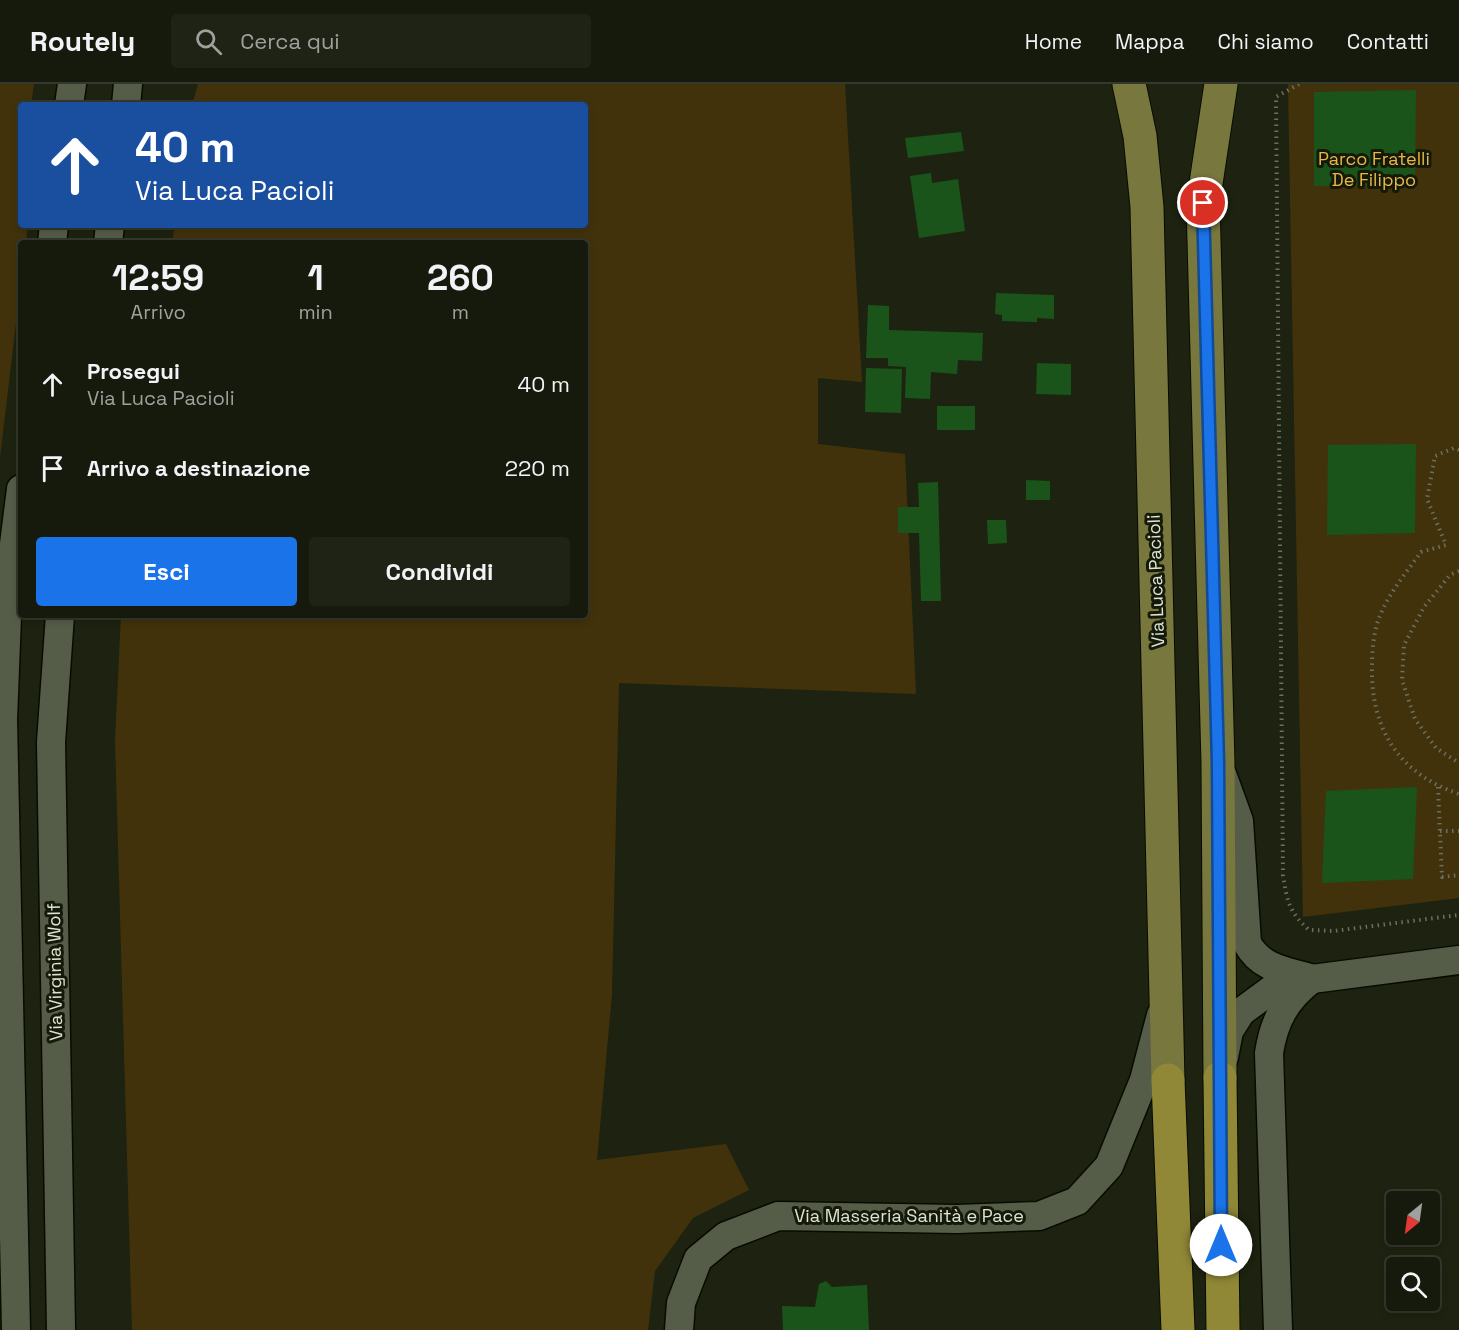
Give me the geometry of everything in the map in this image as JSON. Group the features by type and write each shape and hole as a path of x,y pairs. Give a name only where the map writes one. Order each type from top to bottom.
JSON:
{"highway":[{"path":"1220,1078 1223,1330"},
{"path":"1168,1080 1178,1330"}],"main road":[{"name":"Via Luca Pacioli","path":"1129,84 1140,136 1147,207 1168,1080"},
{"path":"1220,1078 1218,763 1203,203 1221,84"}],"street":[{"path":"69,102 72,84"},
{"path":"126,102 128,84"},
{"path":"16,1330 3,720 8,591 18,513"},
{"name":"Via Virginia Wolf","path":"60,618 51,742 61,1330"},
{"path":"1218,763 1239,821 1247,943 1253,954 1268,966 1312,979"},
{"path":"1220,1078 1229,1031 1241,1012 1275,987 1312,979 1459,960"},
{"path":"1278,1330 1269,1053 1282,1009 1294,993 1312,979"},
{"name":"Via Masseria Sanità e Pace","path":"679,1330 681,1303 698,1259 726,1236 778,1216 957,1219 1039,1216 1077,1201 1109,1166 1144,1080 1167,990"}],"path":[{"path":"1299,84 1276,97 1283,875 1286,897 1294,917 1309,930 1333,930 1459,915"},
{"path":"1459,450 1454,448 1435,456 1427,499 1446,545 1421,552 1378,619 1372,656 1371,693 1383,733 1402,760 1438,787 1459,794"},
{"path":"1459,571 1450,575 1424,607 1404,645 1402,680 1415,719 1436,748 1459,763"},
{"path":"1438,787 1442,877 1459,875"},
{"path":"1440,831 1459,831"}],"green space":[{"path":"0,84 34,84 31,102 18,102 18,228 28,228 26,240 18,240 18,307 0,457"},
{"path":"198,84 845,84 862,382 818,378 818,444 905,454 916,694 619,683 612,994 597,1160 726,1144 749,1190 693,1218 655,1271 648,1330 132,1330 115,741 121,618 588,618 588,240 172,240 174,228 588,228 588,102 193,102"},
{"name":"Parco Fratelli De Filippo","path":"1288,84 1459,84 1459,898 1303,917"}],"building":[{"path":"1416,90 1415,185 1314,186 1314,92"},
{"path":"961,132 964,151 908,158 905,138"},
{"path":"931,173 932,183 958,179 965,231 919,238 910,176"},
{"path":"996,293 1054,295 1054,319 1037,318 1037,322 1002,321 1002,315 995,314"},
{"path":"868,305 889,306 889,330 983,333 982,361 958,360 957,374 931,372 930,399 905,398 906,367 888,366 888,358 866,358"},
{"path":"1037,363 1071,364 1071,395 1036,394"},
{"path":"866,368 902,369 901,413 865,412"},
{"path":"937,406 975,406 975,430 937,430"},
{"path":"1416,444 1415,533 1327,535 1328,445"},
{"path":"1026,480 1050,481 1050,500 1026,500"},
{"path":"938,482 941,601 921,601 919,533 898,533 898,507 919,507 918,483"},
{"path":"987,520 1006,520 1007,543 988,544"},
{"path":"1417,787 1413,879 1322,883 1326,791"},
{"path":"826,1281 832,1287 867,1285 869,1330 783,1330 782,1306 815,1307 819,1284"}],"route":[{"path":"1203,203 1218,763 1221,1245"}]}
